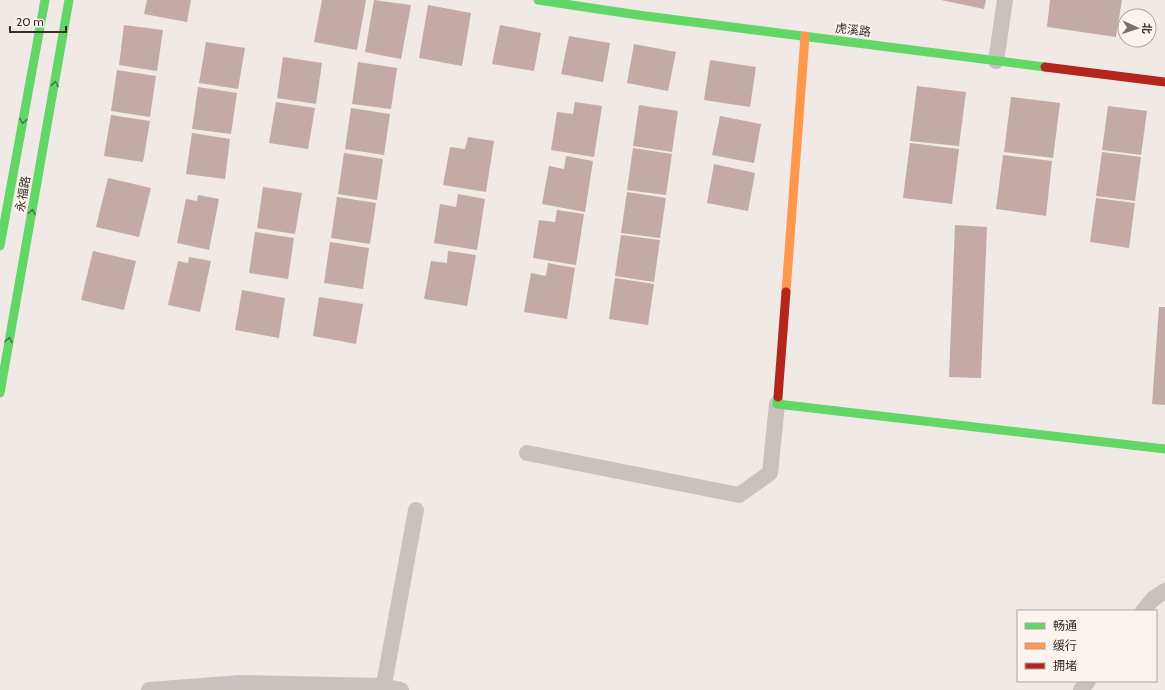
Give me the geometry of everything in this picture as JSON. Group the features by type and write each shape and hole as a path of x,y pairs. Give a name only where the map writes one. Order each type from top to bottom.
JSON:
{"street":[{"name":"永福路","path":"0,246 45,0"},
{"name":"永福路","path":"0,392 70,0"},
{"name":"虎溪路","path":"538,0 555,1 805,36 1165,82"},
{"path":"996,61 1005,0"},
{"path":"527,453 739,495 770,473 777,404 805,36"},
{"path":"777,404 1165,449"},
{"path":"383,688 416,510"},
{"path":"1144,610 1154,599 1165,591"},
{"path":"1081,690 1087,682"},
{"path":"149,690 242,683 383,688 401,690"}],"building":[{"path":"147,0 191,0 187,22 144,14"},
{"path":"322,0 366,0 357,50 314,42"},
{"path":"374,0 411,5 401,59 365,52"},
{"path":"941,0 986,0 984,9"},
{"path":"1050,0 1122,0 1121,8 1117,8 1116,37 1047,27"},
{"path":"428,5 471,13 462,66 419,58"},
{"path":"124,25 163,30 157,71 119,65"},
{"path":"500,25 541,33 534,71 492,64"},
{"path":"569,36 610,43 603,82 561,74"},
{"path":"206,42 245,48 238,89 199,83"},
{"path":"634,44 676,52 668,91 627,83"},
{"path":"283,57 322,63 316,104 277,98"},
{"path":"710,60 756,67 750,107 704,100"},
{"path":"358,62 397,68 391,109 352,104"},
{"path":"117,70 156,76 150,117 111,111"},
{"path":"917,86 966,92 959,146 910,141"},
{"path":"198,87 237,93 231,134 192,129"},
{"path":"1011,97 1060,103 1053,158 1004,152"},
{"path":"276,102 315,108 308,149 269,143"},
{"path":"575,102 602,106 594,157 551,150 557,112 573,114"},
{"path":"639,105 678,111 672,152 633,146"},
{"path":"1108,106 1147,111 1141,155 1102,150"},
{"path":"351,108 390,114 384,155 345,149"},
{"path":"111,115 150,121 143,162 104,156"},
{"path":"720,116 761,124 754,163 712,155"},
{"path":"192,133 230,139 225,179 186,174"},
{"path":"468,137 494,141 486,192 443,185 450,147 465,149"},
{"path":"910,143 959,149 952,204 903,198"},
{"path":"633,148 672,154 666,195 627,190"},
{"path":"1102,152 1141,157 1135,201 1096,196"},
{"path":"344,153 383,159 377,200 338,194"},
{"path":"1003,155 1052,161 1046,216 996,209"},
{"path":"566,156 593,161 585,212 542,204 549,166 564,169"},
{"path":"714,164 755,173 748,211 707,203"},
{"path":"108,178 151,188 139,237 96,227"},
{"path":"263,187 302,193 295,234 257,228"},
{"path":"627,192 666,198 660,238 621,233"},
{"path":"458,194 485,199 477,250 434,243 440,204 456,207"},
{"path":"198,195 219,199 209,250 177,243 186,199 197,201"},
{"path":"337,197 376,203 370,244 331,238"},
{"path":"1096,198 1135,203 1129,248 1090,242"},
{"path":"557,210 584,214 576,265 533,258 539,220 555,222"},
{"path":"955,225 987,227 981,378 949,377"},
{"path":"255,232 294,238 288,279 249,273"},
{"path":"621,235 660,240 654,282 615,276"},
{"path":"330,242 369,248 363,289 324,283"},
{"path":"93,251 136,261 124,310 81,300"},
{"path":"448,251 476,255 467,306 424,299 431,261 447,263"},
{"path":"189,257 211,261 200,312 168,305 178,261 188,263"},
{"path":"548,263 575,268 567,319 524,312 531,273 546,276"},
{"path":"615,278 654,284 648,325 609,319"},
{"path":"242,290 285,298 279,338 235,330"},
{"path":"319,297 363,304 356,344 313,336"},
{"path":"1159,307 1165,307 1165,405 1152,404"}],"traffic: fast":[{"path":"0,246 45,0"},
{"path":"0,393 69,0"},
{"path":"538,0 638,15 1045,67"},
{"path":"778,397 777,404 1165,449"}],"traffic: slow":[{"path":"786,292 805,36"}],"traffic: jam":[{"path":"1045,67 1165,82"},
{"path":"778,397 786,292"}]}
